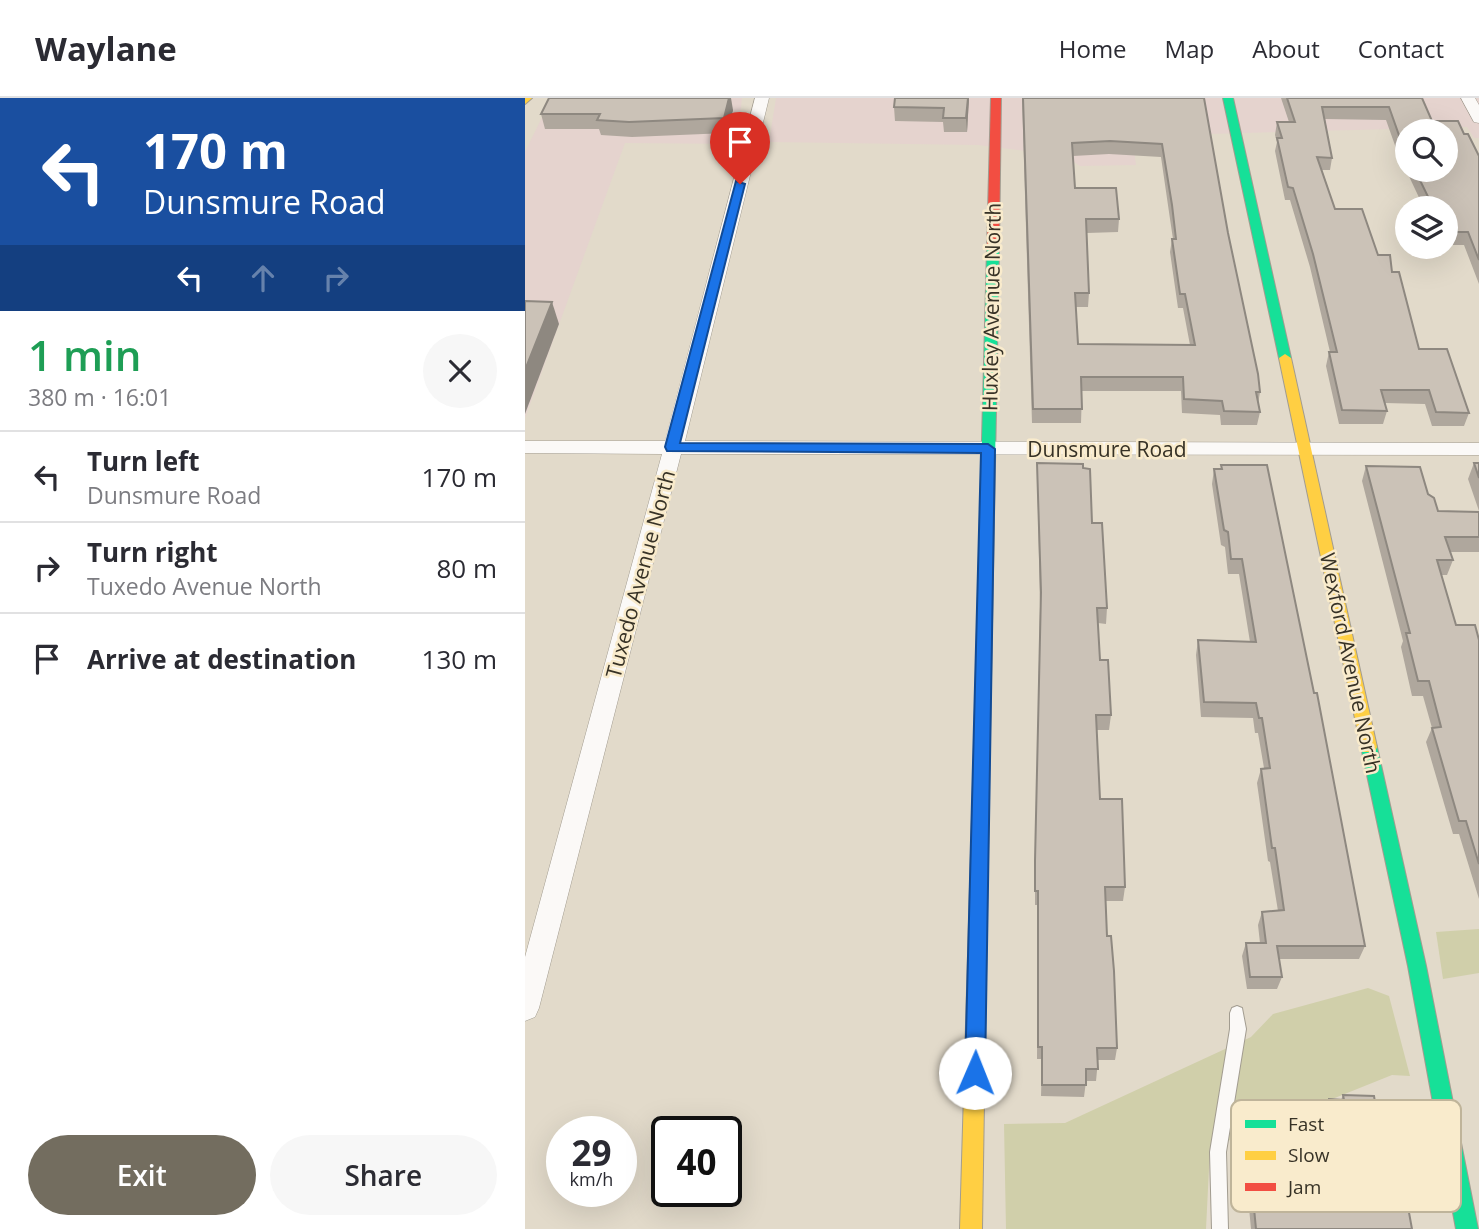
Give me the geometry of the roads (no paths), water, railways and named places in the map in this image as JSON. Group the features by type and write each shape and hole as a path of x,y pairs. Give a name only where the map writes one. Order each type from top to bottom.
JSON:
{"street":[{"name":"Tuxedo Avenue North","path":"525,1008 762,98"},
{"name":"Huxley Avenue North","path":"971,1229 996,98"},
{"name":"Wexford Avenue North","path":"1228,98 1417,967 1442,1100"},
{"path":"1468,98 1479,119"},
{"name":"Dunsmure Road","path":"525,447 1479,449"},
{"name":"Wexford Avenue North","path":"1461,1198 1467,1229"}],"lane":[{"path":"1220,1229 1218,1152 1238,1029 1237,1013"}]}
